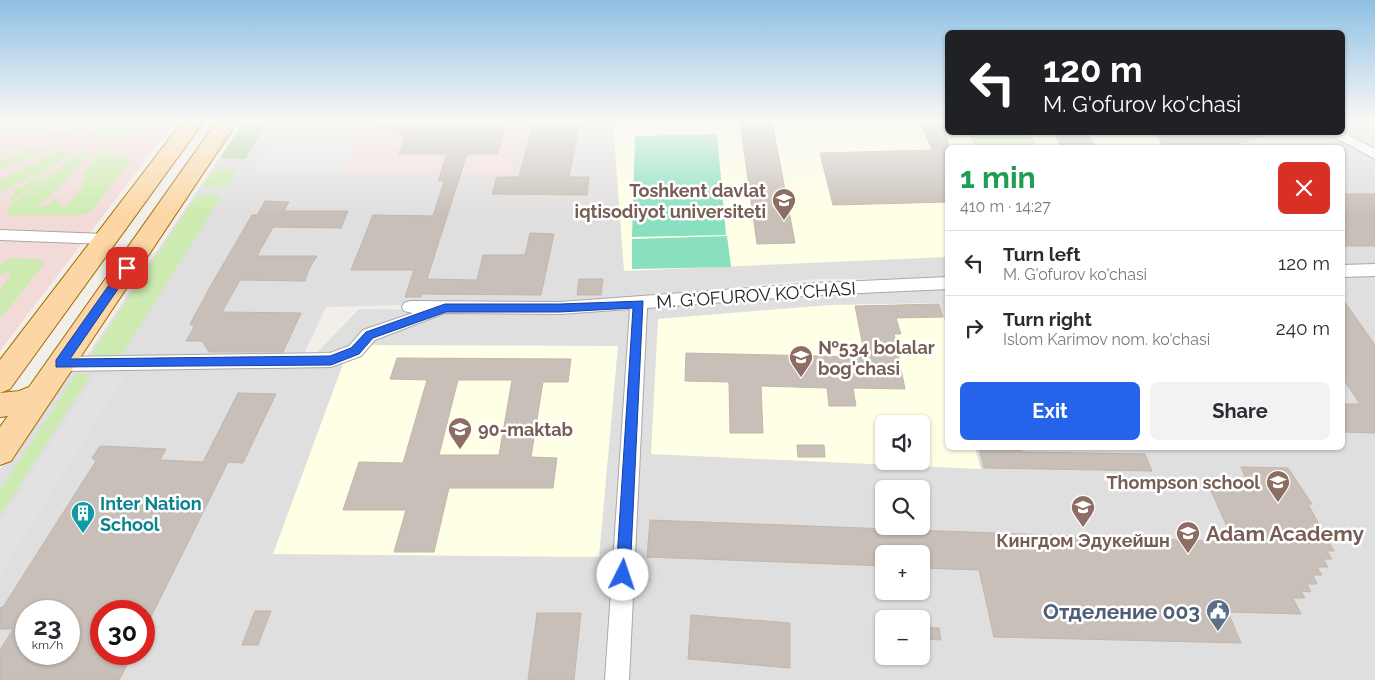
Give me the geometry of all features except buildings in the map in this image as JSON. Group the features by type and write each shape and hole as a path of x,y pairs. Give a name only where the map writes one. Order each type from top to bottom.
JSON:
{"main road":[{"path":"0,382 170,153"},
{"path":"0,452 207,153"},
{"path":"162,164 199,164"},
{"path":"0,405 15,405 39,394"}],"street":[{"path":"0,235 106,239"},
{"path":"1345,271 1375,270"},
{"name":"M. G'OFUROV KO'CHASI","path":"410,307 560,308 639,304 817,289 945,282"},
{"path":"617,680 639,304"},
{"name":"M. G'OFUROV KO'CHASI","path":"61,364 331,360 355,351 370,335 445,308"}],"shaded area":[{"path":"0,153 151,153 0,351"},
{"path":"223,153 945,153 945,280 817,279 561,306 401,305 326,307 302,358 85,359"},
{"path":"264,153 517,153 511,174 252,173"},
{"path":"264,153 352,153 342,174 252,173"},
{"name":"Toshkent davlat iqtisodiyot universiteti","path":"615,153 945,153 945,257 624,271"},
{"path":"1345,153 1375,153 1375,680 0,680 0,470 70,368 306,364 359,309 560,310 645,308 818,296 945,284 945,450 1345,450"},
{"name":"№534 bolalar bog'chasi","path":"940,303 945,322 945,450 976,450 981,469 930,467 930,415 875,415 875,464 651,454 658,319 830,305"},
{"name":"90-maktab","path":"350,345 618,346 599,557 273,554"},
{"path":"95,375 125,376 0,576 0,522"}],"green space":[{"path":"20,153 44,153 0,170 0,161"},
{"path":"54,153 73,153 42,172 0,192 0,180"},
{"path":"77,153 93,153 80,164 62,185 37,206 47,206 57,198 59,205 66,206 82,187 85,170 99,153 123,153 130,162 92,210 84,215 8,215 9,205 37,186"},
{"path":"224,153 249,153 245,159 220,158"},
{"path":"635,153 719,153 726,235 632,237"},
{"path":"214,169 239,169 228,186 203,186"},
{"path":"52,170 35,186 8,202 16,189"},
{"path":"197,195 222,195 120,358 89,358"},
{"path":"727,236 731,267 632,269 632,239"},
{"path":"11,258 39,259 45,263 0,319 0,289 10,276 8,271 0,275 0,264"},
{"path":"76,374 91,374 0,516 0,490"}],"place":[{"name":"Toshkent davlat iqtisodiyot universiteti","path":"784,221"},
{"name":"№534 bolalar bog'chasi","path":"801,378"},
{"name":"90-maktab","path":"460,450"},
{"name":"Thompson school","path":"1278,503"},
{"name":"Кингдом Эдукейшн","path":"1083,528"},
{"name":"Inter Nation School","path":"83,534"},
{"name":"Adam Academy","path":"1188,554"},
{"name":"Отделение 003","path":"1218,632"}],"route":[{"path":"127,268 61,364 331,360 355,351 370,335 445,308 560,308 639,304 623,575"}]}
